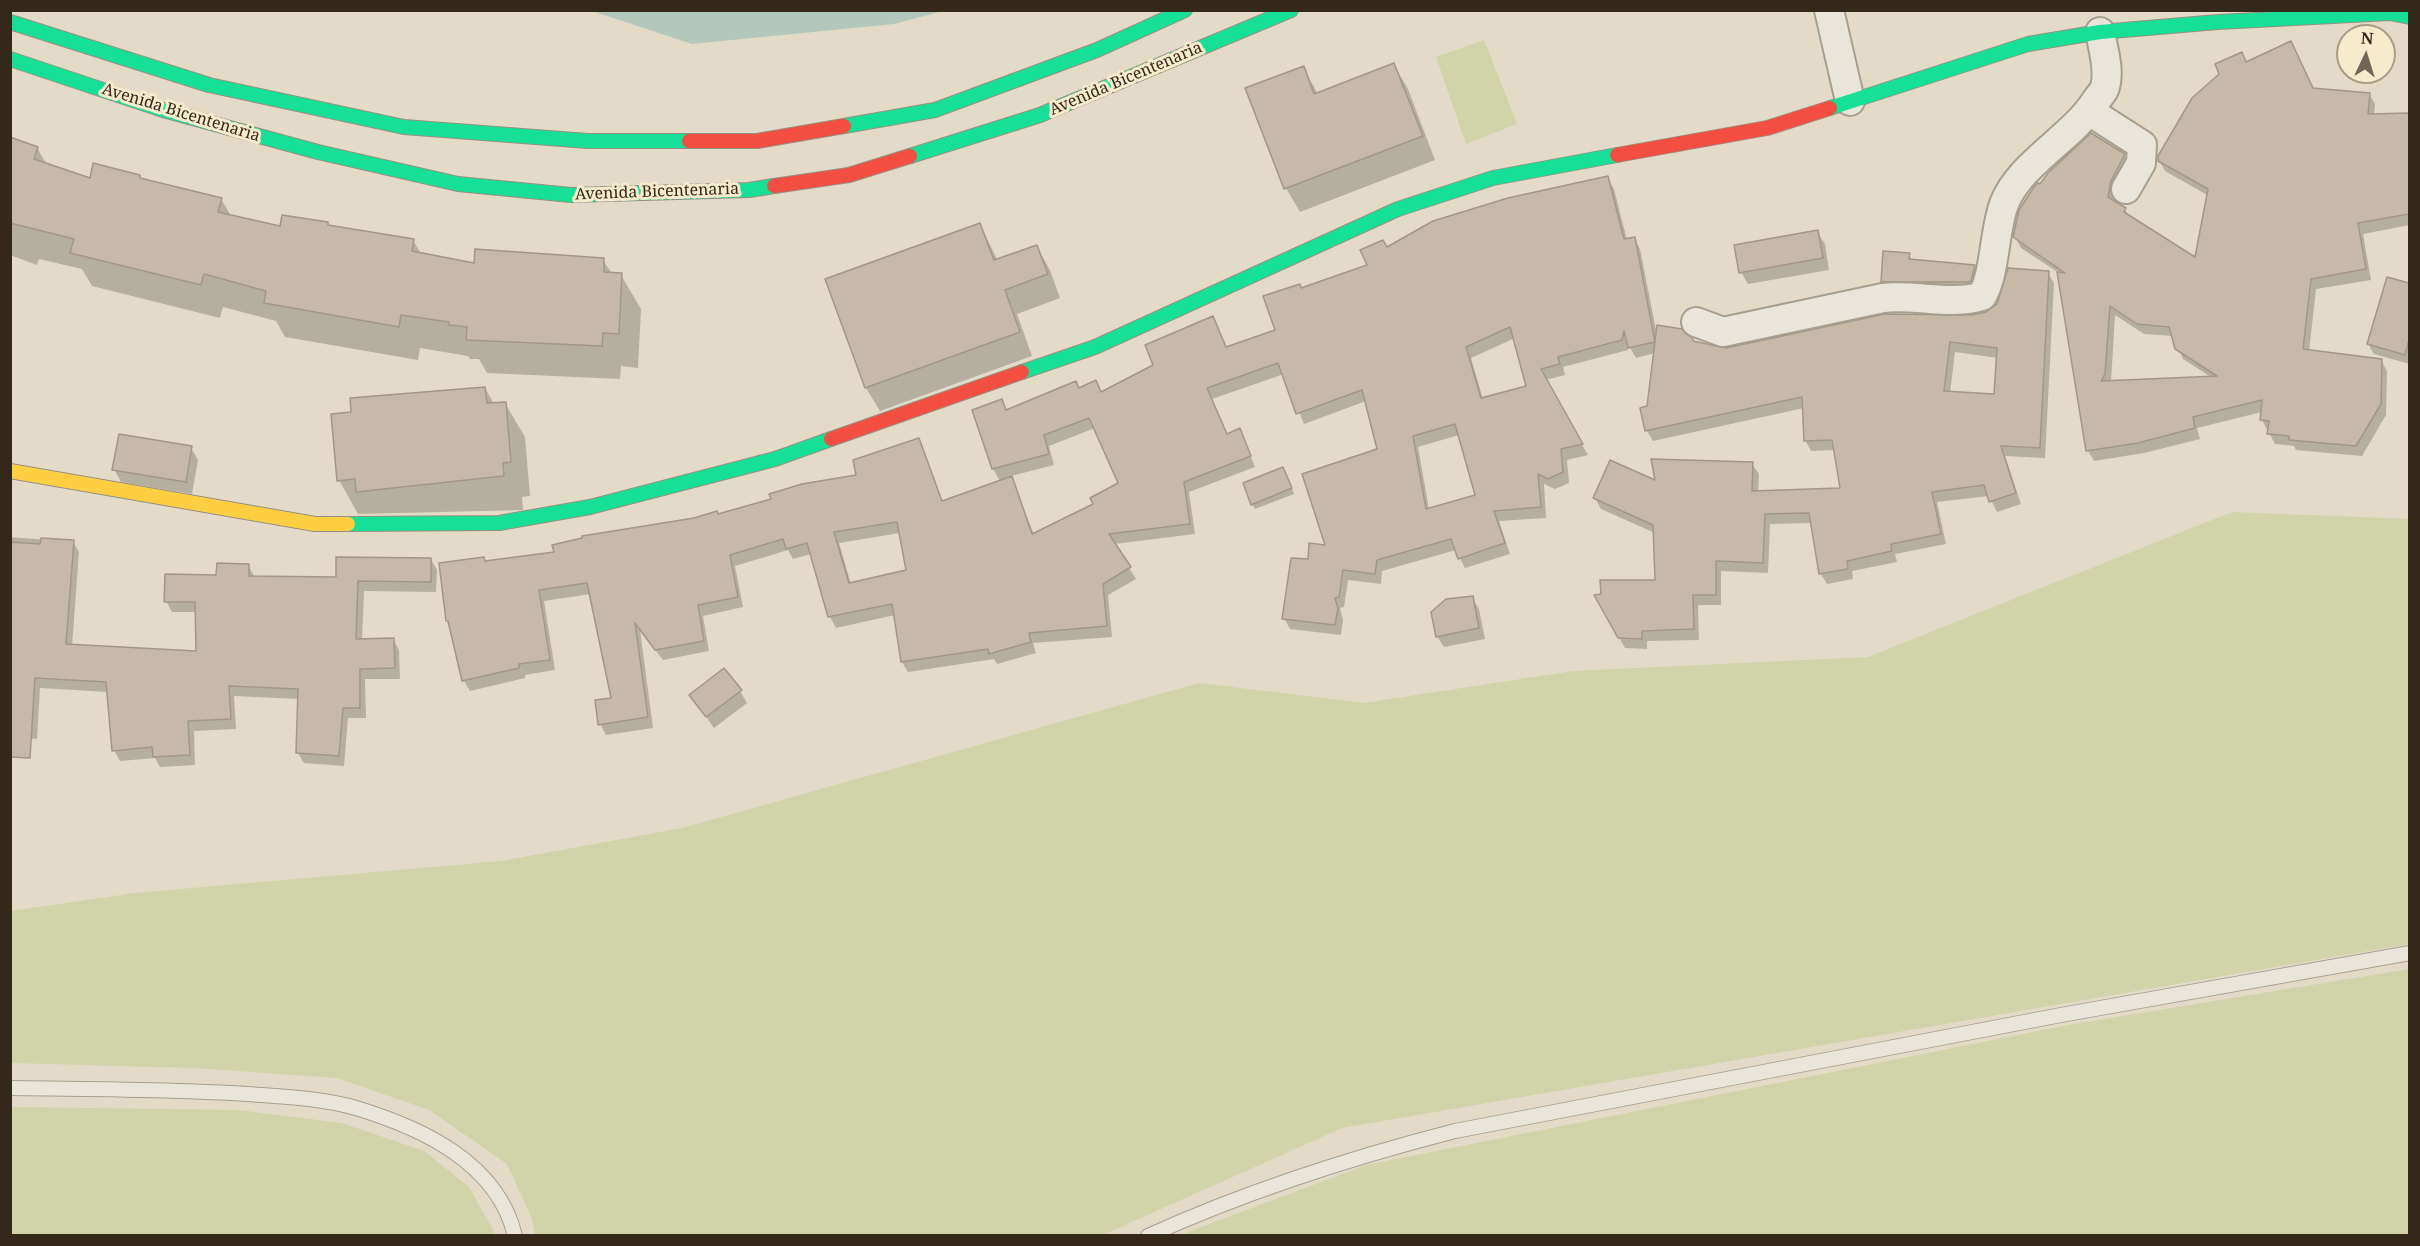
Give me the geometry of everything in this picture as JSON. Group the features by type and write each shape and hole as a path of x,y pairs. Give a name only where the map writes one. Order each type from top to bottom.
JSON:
{"street":[{"path":"10,22 208,85 404,127 588,141 757,141 936,110 1097,50 1185,10"},
{"name":"Avenida Bicentenaria","path":"10,59 163,110 318,152 458,184 571,195 749,190 849,175 1040,115 1291,10"},
{"path":"1829,10 1850,101"},
{"path":"10,471 315,524 499,523 590,507 776,459 1095,347 1398,209 1493,178 1767,129 2028,44 2100,32 2241,21 2390,13 2409,16"},
{"path":"1696,322 1723,332 1882,298 1902,296 1970,300 1982,296 1988,286 1992,249 2004,202 2018,181 2089,111 2106,86 2100,32"},
{"path":"2089,111 2142,145 2141,163 2126,189"}],"lane":[{"path":"1148,1236 1274,1184 1369,1153 1455,1131 2050,1018 2409,953"},
{"path":"10,1088 216,1092 304,1098 355,1108 417,1131 450,1148 486,1178 510,1213 515,1236"}],"green space":[{"path":"1484,40 1517,124 1466,144 1436,57"},
{"path":"2232,512 2409,519 2409,944 1342,1128 1103,1235 535,1235 532,1219 507,1164 429,1110 337,1078 194,1068 11,1063 11,911 135,893 501,861 682,828 1199,683 1364,703 1573,671 1868,657"},
{"path":"2409,969 2409,1235 1180,1235 1366,1165 2068,1025"},
{"path":"11,1107 239,1110 342,1123 424,1151 469,1187 496,1235 11,1235"}],"shaded area":[{"path":"592,11 943,11 894,24 692,44"}],"building":[{"path":"2291,41 2313,88 2370,93 2368,114 2409,113 2409,214 2358,223 2366,269 2311,279 2303,349 2382,359 2381,404 2356,446 2289,440 2289,436 2267,434 2269,421 2260,420 2262,400 2193,417 2195,428 2138,443 2086,451 2057,272 2065,273 2013,237 2019,210 2034,187 2040,184 2048,173 2091,133 2125,154 2111,181 2108,197 2126,208 2124,212 2195,257 2208,189 2158,161 2158,156 2192,98 2219,74 2215,64 2242,52 2246,62","holes":["2110,306 2137,324 2169,327 2175,349 2217,376 2101,381 2105,374"]},
{"path":"1394,63 1423,136 1284,189 1245,88 1304,66 1314,94"},
{"path":"10,137 38,147 34,159 90,178 93,163 140,175 140,178 222,198 218,212 280,226 282,215 328,222 328,225 414,239 412,251 474,263 475,249 604,258 604,272 622,273 619,334 603,333 602,346 466,340 467,327 449,325 449,322 401,315 399,327 264,303 266,291 204,274 201,285 70,253 74,239 10,223"},
{"path":"1608,176 1624,239 1635,237 1655,342 1628,348 1624,331 1622,340 1558,357 1560,364 1541,369 1583,444 1561,449 1563,472 1548,479 1538,474 1541,507 1494,511 1505,543 1458,559 1451,539 1377,560 1375,574 1343,570 1339,597 1335,598 1338,608 1335,625 1282,619 1291,558 1308,559 1309,543 1325,545 1302,474 1377,449 1362,390 1296,414 1278,363 1207,388 1227,434 1240,428 1251,456 1184,482 1190,524 1109,534 1131,567 1103,584 1107,626 1029,633 1031,642 989,654 988,649 901,662 892,604 828,617 807,543 786,549 783,539 730,555 738,597 698,605 704,641 655,650 635,623 648,717 598,725 595,700 611,698 587,583 539,590 550,660 519,664 519,668 462,681 448,621 446,621 439,563 484,557 485,561 554,552 552,545 582,538 582,536 694,518 717,511 718,514 771,499 769,494 802,484 856,475 853,460 919,438 942,501 1012,476 1032,534 1093,504 1090,498 1118,483 1089,418 1044,435 1049,454 992,469 972,410 1002,399 1006,410 1076,381 1079,388 1096,380 1101,392 1153,365 1145,345 1213,316 1226,347 1275,330 1263,296 1300,284 1301,288 1367,265 1360,250 1383,240 1387,247 1433,221 1508,198","holes":["1510,327 1526,386 1481,398 1466,347","1455,424 1475,495 1426,509 1413,436","897,522 906,570 849,583 834,532"]},
{"path":"980,223 994,260 1037,245 1048,274 1005,290 1020,332 865,388 825,279"},
{"path":"1818,230 1823,258 1739,273 1734,245"},
{"path":"1883,251 1910,253 1909,259 1975,265 1971,281 1967,282 1881,282"},
{"path":"2008,268 2049,271 2040,448 2001,446 2016,493 1989,502 1984,485 1932,492 1941,534 1891,544 1892,551 1847,561 1848,569 1819,574 1809,513 1765,514 1763,563 1716,561 1716,595 1693,595 1694,629 1642,631 1642,639 1618,638 1594,595 1601,594 1600,580 1655,580 1653,525 1593,498 1610,460 1655,480 1651,459 1753,462 1752,491 1840,488 1832,440 1804,441 1802,397 1645,431 1640,408 1647,406 1657,325 1682,329 1693,341 1726,348 1885,314 1972,315 1986,312 1997,304","holes":["1950,342 1997,348 1994,394 1944,391"]},
{"path":"2387,277 2409,283 2409,340 2405,355 2367,344"},
{"path":"485,387 487,403 506,402 511,462 503,463 504,476 356,492 355,479 337,481 331,414 351,412 350,398"},
{"path":"119,434 192,446 186,482 112,470"},
{"path":"1283,467 1292,488 1251,505 1243,483"},
{"path":"41,538 74,540 66,644 196,651 195,602 164,602 165,574 216,575 217,563 249,564 249,576 336,577 336,557 431,558 431,582 358,581 356,639 394,638 395,668 360,669 360,708 343,708 339,756 296,753 298,689 229,686 231,719 188,721 190,755 153,757 152,747 112,751 106,682 35,678 30,758 10,757 10,542 40,544"},
{"path":"1473,596 1479,628 1436,637 1431,612 1446,599"},
{"path":"724,668 742,690 706,717 689,695"}],"traffic: fast":[{"path":"844,126 935,110 1097,50 1185,10"},
{"path":"910,156 1040,115 1291,10"},
{"path":"1830,108 2028,44 2100,32 2218,22 2390,13 2410,17"},
{"path":"10,22 209,85 404,127 588,141 689,141"},
{"path":"10,59 163,110 318,152 458,184 571,195 749,190 774,186"},
{"path":"1022,372 1095,347 1398,209 1493,178 1617,155"},
{"path":"348,524 499,523 590,507 775,459 831,439"}],"traffic: slow":[{"path":"10,471 315,524 348,524"}],"traffic: jam":[{"path":"1617,155 1767,128 1830,108"},
{"path":"689,141 757,141 844,126"},
{"path":"774,186 849,175 910,156"},
{"path":"831,439 1022,372"}]}
